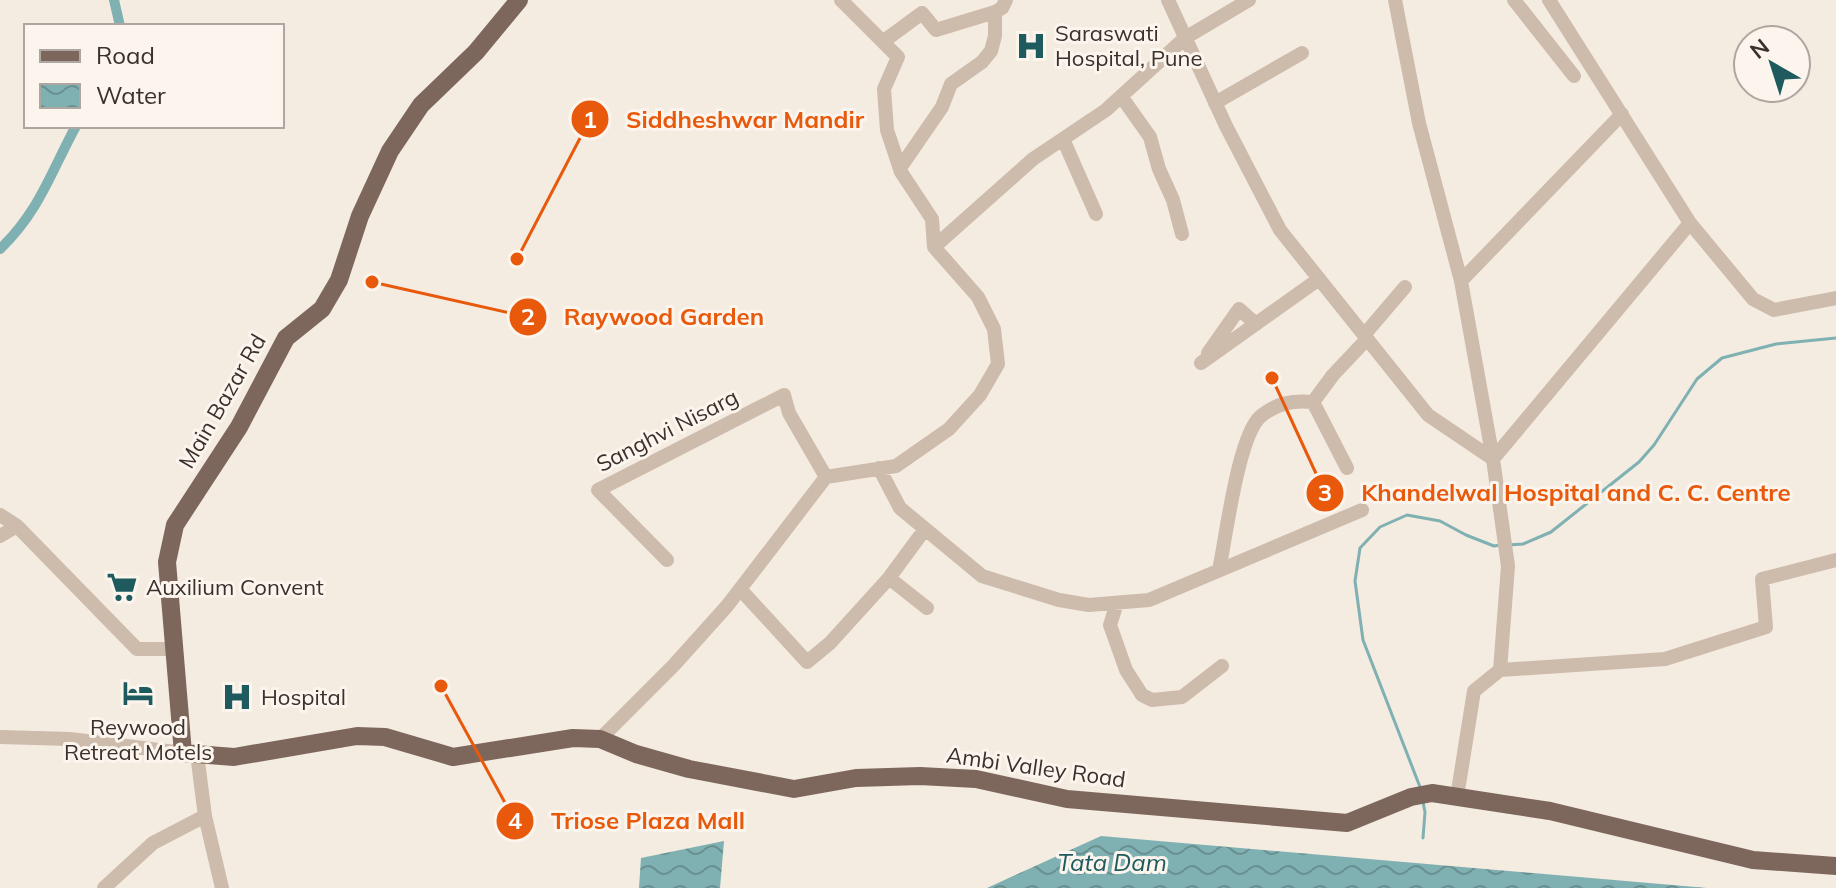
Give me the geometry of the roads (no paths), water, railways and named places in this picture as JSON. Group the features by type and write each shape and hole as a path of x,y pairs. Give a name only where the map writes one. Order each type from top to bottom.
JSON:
{"main road":[{"name":"Main Bazar Rd","path":"190,754 173,649 167,562 175,525 239,427 286,338 322,309 333,290 360,216 390,151 421,105 476,52 519,0"},
{"name":"Ambi Valley Road","path":"190,754 234,757 357,736 385,737 453,757 573,738 600,739 636,754 689,769 794,789 856,778 920,776 976,779 1067,799 1347,823 1411,797 1432,793 1550,811 1753,860 1836,866"}],"street":[{"path":"600,739 674,665 740,589 826,477 896,466 949,429 980,395 998,364 994,329 978,297 934,247 932,219 900,168 887,130 884,89 898,57 841,0"},
{"path":"884,41 920,7 936,30 995,12 1002,8 1006,0"},
{"path":"1168,0 1215,103 1280,230 1428,415 1493,459"},
{"path":"934,247 1033,159 1121,96 1185,38 1249,0"},
{"path":"1395,0 1419,123 1461,281 1493,459 1508,566 1500,670"},
{"path":"1514,0 1574,76"},
{"path":"1549,0 1690,223 1753,299 1774,310 1836,298"},
{"path":"900,168 942,107 951,84 982,62 991,51 995,36 995,12"},
{"path":"1215,103 1302,53"},
{"path":"1121,96 1150,137 1182,234"},
{"path":"1461,281 1622,114"},
{"path":"1063,139 1096,214"},
{"path":"1493,459 1690,223"},
{"path":"1256,324 1319,279"},
{"path":"1313,402 1405,287"},
{"name":"Sanghvi Nisarg","path":"667,560 598,490 784,395 789,413 826,477"},
{"path":"1219,570 1245,438 1260,416 1290,400 1313,402"},
{"path":"1313,402 1347,468"},
{"path":"879,468 900,508 982,576 1059,600 1089,605 1149,600 1362,510"},
{"path":"0,515 17,526 137,649 173,649"},
{"path":"0,536 17,526"},
{"path":"740,589 807,662 830,643 889,578 925,529"},
{"path":"1457,797 1474,691 1500,670 1665,659 1766,627 1762,579 1836,560"},
{"path":"889,578 927,608"},
{"path":"1117,603 1110,625 1126,670 1142,695 1152,700 1182,697 1222,666"},
{"path":"0,737 70,739 190,754 222,888"},
{"path":"104,888 153,843 205,816"}],"water":[{"name":"Tata Dam","path":"1101,836 1707,888 987,888"},
{"path":"724,841 720,888 639,888 641,858"}],"waterway":[{"path":"114,0 120,24"},
{"path":"0,249 35,206 75,128"},
{"path":"1508,545 1523,544 1551,532 1639,462 1654,445 1697,379 1722,358 1776,344 1836,338"},
{"path":"1420,787 1363,640 1355,581 1360,548 1380,527 1407,515 1440,521 1466,535 1494,546 1500,545"},
{"path":"1423,802 1423,838"}],"place":[{"name":"Saraswati Hospital, Pune","path":"1031,46"},
{"name":"Siddheshwar Mandir","path":"517,259"},
{"name":"Raywood Garden","path":"372,282"},
{"name":"Khandelwal Hospital and C. C. Centre","path":"1272,378"},
{"name":"Auxilium Convent","path":"122,587"},
{"name":"Triose Plaza Mall","path":"441,686"},
{"name":"Reywood Retreat Motels","path":"138,693"},
{"name":"Hospital","path":"237,697"}]}
